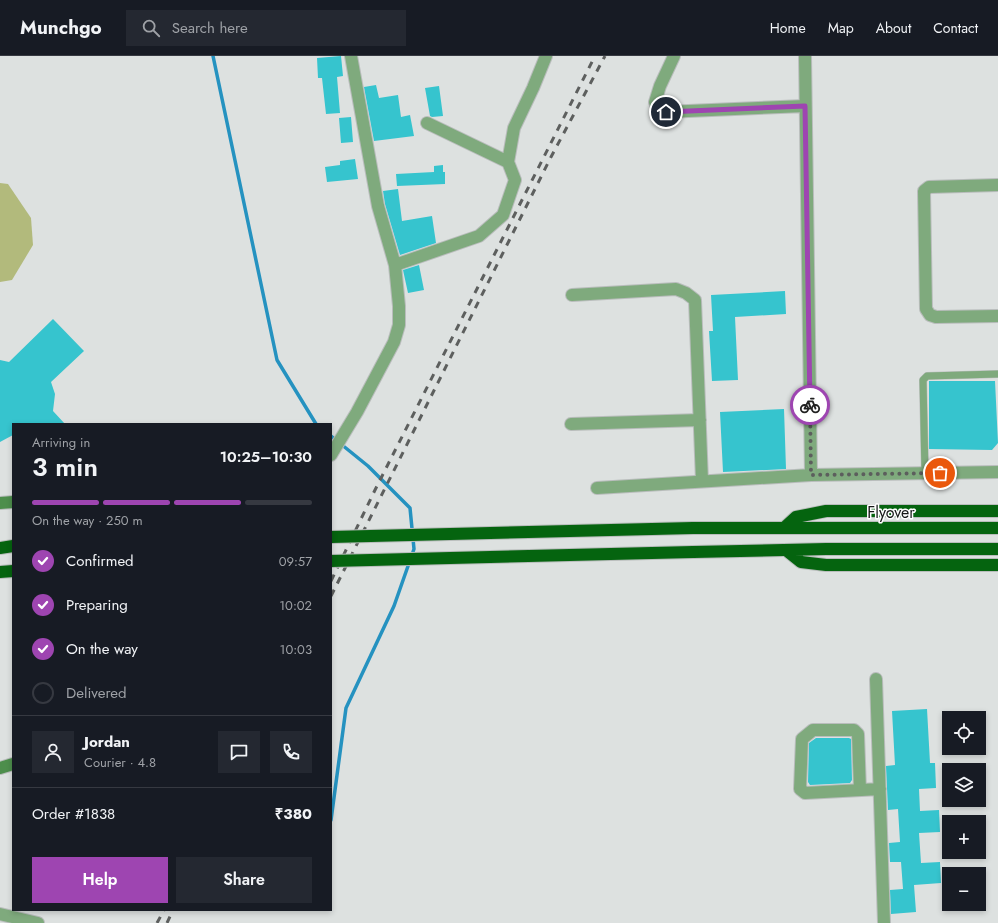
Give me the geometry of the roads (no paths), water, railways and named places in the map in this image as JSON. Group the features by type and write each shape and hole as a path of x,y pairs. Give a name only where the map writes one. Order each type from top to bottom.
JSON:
{"highway":[{"path":"784,528 796,517 826,511 998,511"},
{"name":"Flyover","path":"332,537 692,528 998,528"},
{"path":"0,548 12,546"},
{"path":"332,561 826,549 998,549"},
{"path":"786,550 801,562 826,565 998,565"},
{"path":"0,572 12,571"}],"street":[{"path":"332,453 358,412 394,342 399,325 399,306 395,265 378,206 351,56"},
{"path":"395,265 479,236 503,215 515,180 508,162 514,128 546,56"},
{"path":"674,56 660,86 655,102 658,108 666,112 805,106"},
{"path":"805,56 811,475"},
{"path":"427,123 508,162"},
{"path":"998,185 929,186 924,191 926,309 930,315 936,317 998,316"},
{"path":"572,295 676,289 686,293 695,300 702,482"},
{"path":"571,424 700,420"},
{"path":"597,488 811,475 998,472"},
{"path":"0,503 12,502"},
{"path":"876,679 884,923"},
{"path":"860,790 858,734 854,730 812,730 802,739 800,790 805,792 860,790 880,789"},
{"path":"0,768 12,764"},
{"path":"0,914 38,923"}],"lane":[{"path":"926,473 922,380 928,376 998,374"}],"waterway":[{"path":"213,56 277,360 315,423"},
{"path":"332,437 368,466 410,508 414,549 394,606 346,708 332,813"}],"railway":[{"path":"332,579 375,490 595,56"},
{"path":"332,594 551,157 605,56"},
{"path":"157,923 163,911"},
{"path":"167,923 173,911"}]}
